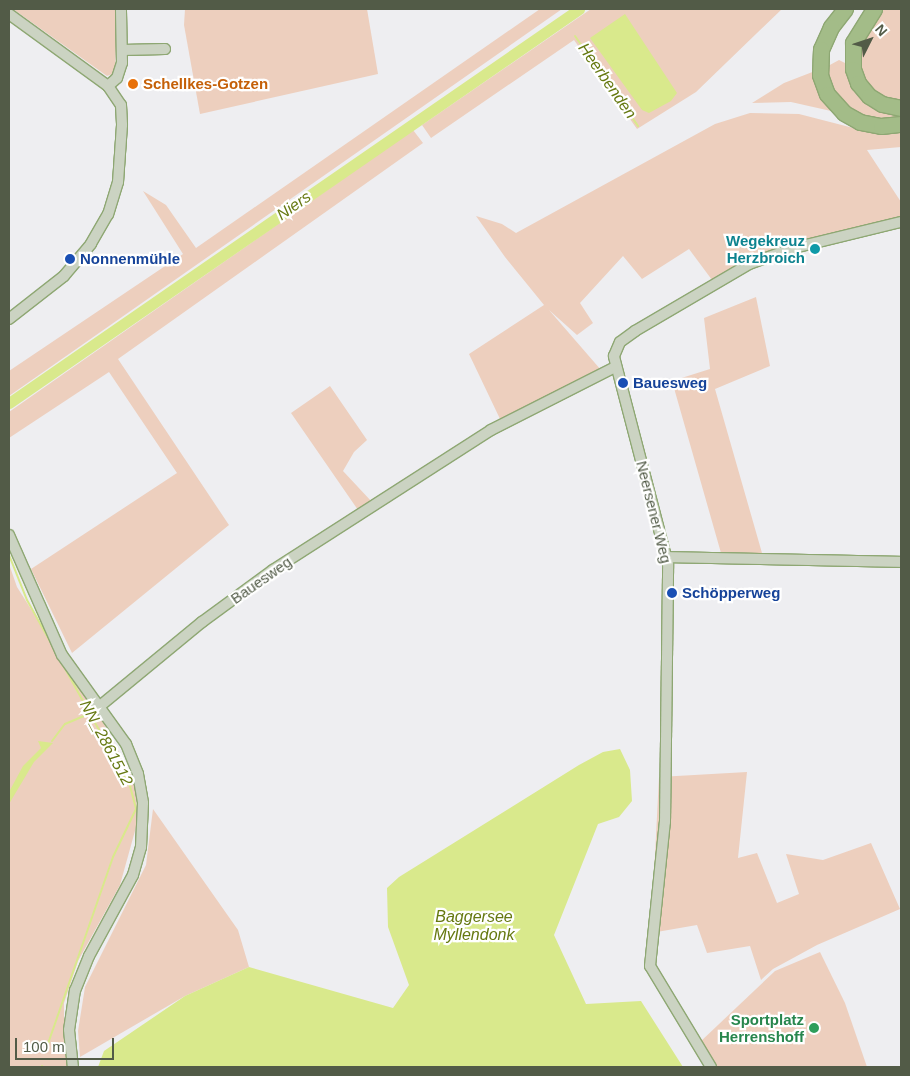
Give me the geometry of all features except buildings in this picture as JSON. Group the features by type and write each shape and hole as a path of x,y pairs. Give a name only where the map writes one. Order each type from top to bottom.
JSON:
{"highway":[{"path":"845,9 827,34 821,50 820,75 827,94 837,107 852,119 867,124 901,124"},
{"path":"874,9 853,43 853,69 858,83 869,96 882,104 901,108"}],"street":[{"path":"108,86 120,72 122,50 121,9"},
{"path":"9,14 108,86 121,105 122,125 118,182 108,214 91,244 64,276 9,319"},
{"path":"122,50 165,49"},
{"name":"Neersener Weg","path":"711,1067 650,966 665,822 668,557 615,367 614,356 620,342 749,264 794,248 901,222"},
{"name":"Bauesweg","path":"100,706 202,622 273,570 490,430 615,367"},
{"path":"9,535 62,655 121,735 134,763 143,803 143,835 129,885 89,956 75,990 69,1030 73,1067"},
{"path":"668,557 901,562"}],"shaded area":[{"path":"13,9 117,9 115,73 107,76"},
{"path":"185,9 367,9 378,74 200,114 184,25"},
{"path":"540,9 562,9 9,396 9,371 183,254 143,191 166,205 196,248"},
{"path":"591,9 782,9 696,92 637,129 574,40 431,138 422,125"},
{"path":"879,9 901,9 901,104 878,97 860,78 859,38"},
{"path":"839,60 849,65 854,81 899,115 900,120 869,119 850,110 834,93 827,74 828,66"},
{"path":"815,71 820,92 831,111 791,102 752,103 784,83"},
{"path":"750,113 799,114 865,131 901,129 901,147 867,150 901,202 901,225 831,242 756,266 718,288 689,249 642,279 623,256 580,303 593,323 577,335 549,310 601,370 501,421 469,354 544,305 505,257 476,216 502,224 516,233 715,124"},
{"path":"413,130 423,143 118,359 229,525 72,653 31,569 177,473 109,372 9,438 9,412"},
{"path":"756,297 770,366 715,389 762,553 721,553 672,381 710,369 704,318"},
{"path":"330,386 367,440 354,452 343,471 372,502 358,510 291,413"},
{"path":"9,564 17,587 105,726 135,782 138,820 120,885 78,961 64,1003 64,1044 69,1067 9,1067"},
{"path":"747,772 738,858 757,853 777,903 799,894 786,854 823,860 871,843 900,909 817,945 773,969 761,980 750,946 707,953 697,925 651,933 659,777"},
{"path":"153,809 238,930 249,967 185,996 80,1057 78,1031 85,987 146,865"},
{"path":"820,952 845,1003 867,1067 714,1067 699,1043 775,971"}],"water":[{"path":"625,14 677,93 671,101 649,113 642,110 590,38"},
{"path":"38,741 53,743 34,762 9,804 9,792 23,766 41,748"},
{"name":"Baggersee Myllendonk","path":"620,749 630,770 632,801 619,817 598,824 554,935 586,1004 641,1001 683,1067 98,1067 104,1051 185,996 249,967 393,1008 409,985 388,927 387,888 399,877 579,765 603,752"}],"waterway":[{"name":"Niers","path":"9,403 579,9"},
{"name":"Heerbenden","path":"575,36 638,126"},
{"name":"NN_2861512","path":"9,555 27,600 130,786 136,809 113,857 45,1052"},
{"path":"52,741 65,724 88,714"}],"place":[{"name":"Schellkes-Gotzen","path":"133,84"},
{"name":"Wegekreuz Herzbroich","path":"815,249"},
{"name":"Nonnenmühle","path":"70,259"},
{"name":"Bauesweg","path":"623,383"},
{"name":"Schöpperweg","path":"672,593"},
{"name":"Sportplatz Herrenshoff","path":"814,1028"}]}
